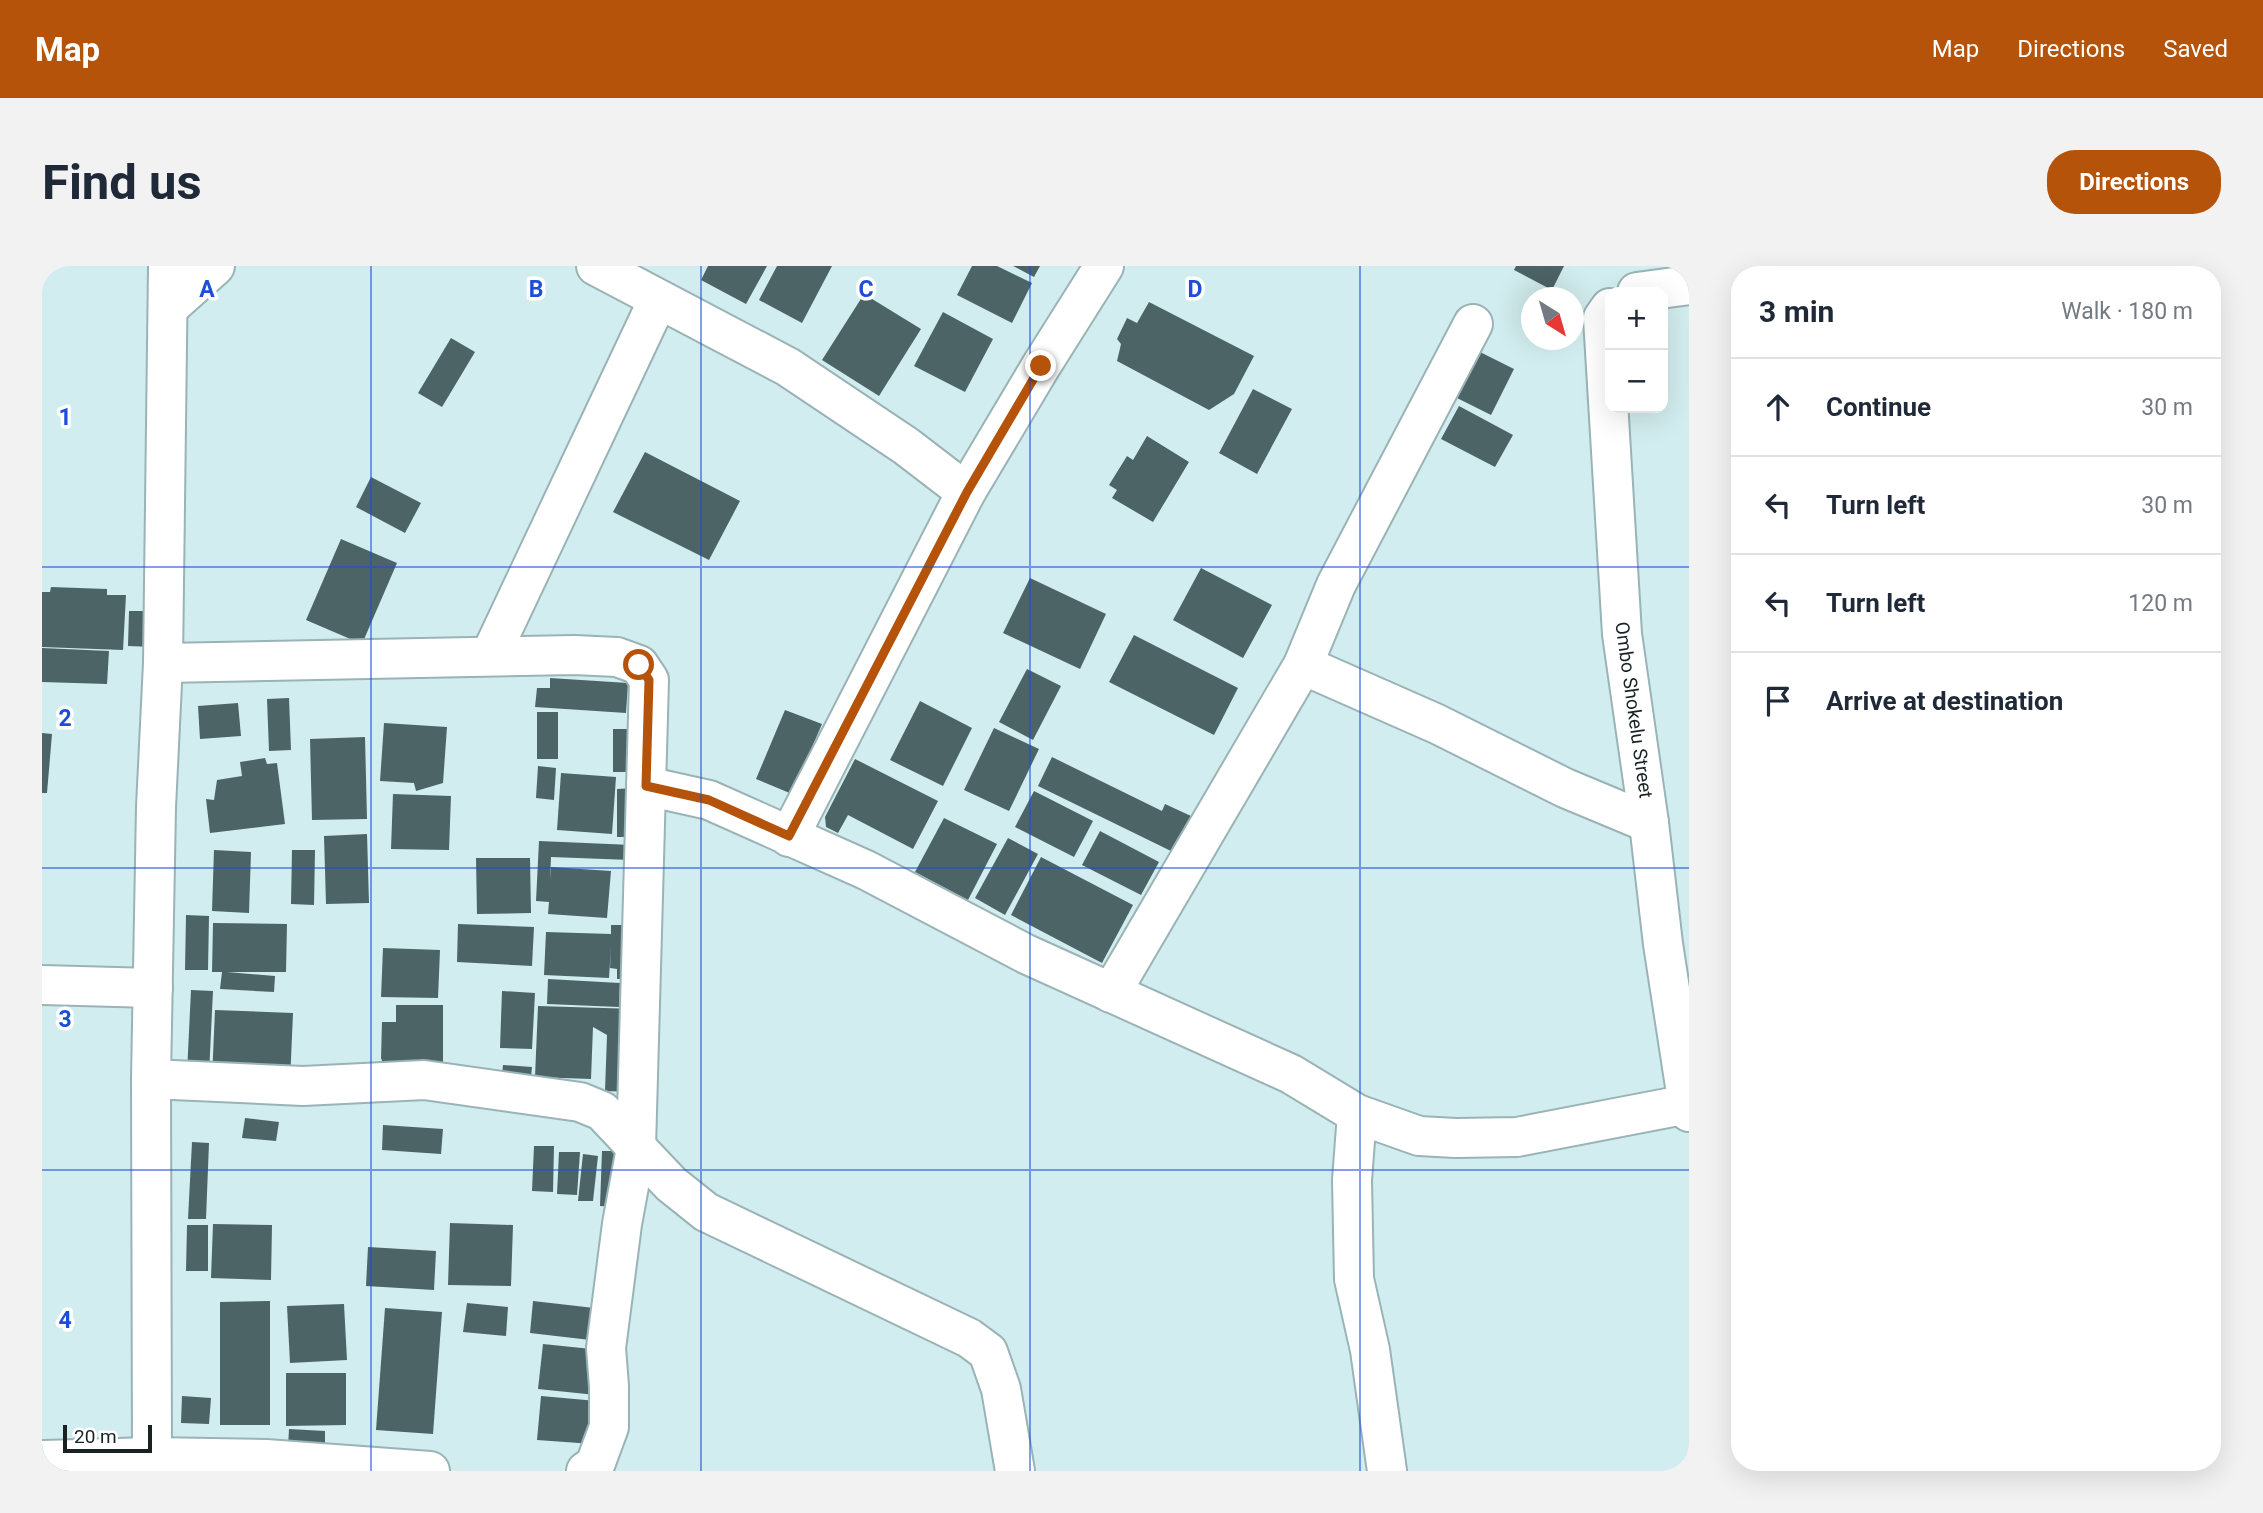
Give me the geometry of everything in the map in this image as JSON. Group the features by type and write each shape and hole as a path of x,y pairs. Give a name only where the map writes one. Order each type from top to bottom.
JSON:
{"street":[{"path":"152,1457 151,1079 156,807 163,663 168,266"},
{"path":"169,308 215,266"},
{"path":"596,266 788,367 906,446 967,492"},
{"path":"789,836 967,492 1104,266"},
{"path":"1668,288 1689,285"},
{"path":"490,656 659,300"},
{"name":"Ombo Shokelu Street","path":"1605,315 1603,318 1622,634 1663,944 1688,1108"},
{"path":"1111,993 1303,665 1336,586 1473,324"},
{"path":"163,663 490,656 617,657 639,665 649,680 636,1148 622,1224 606,1348 609,1427 595,1465 586,1471"},
{"path":"1303,665 1437,724 1564,788 1649,823"},
{"path":"646,786 709,800 866,870 1026,954 1292,1074 1357,1114 1419,1136 1517,1137 1688,1108"},
{"path":"42,985 153,989"},
{"path":"151,1079 303,1086 424,1080 580,1102 602,1111 671,1184 706,1212 969,1338 988,1352 1001,1389 1015,1471"},
{"path":"1357,1114 1352,1180 1354,1279 1370,1350 1387,1471"},
{"path":"42,1460 152,1457 266,1459 430,1471"}],"building":[{"path":"708,266 767,266 746,304 701,280"},
{"path":"777,266 832,266 802,323 759,300"},
{"path":"972,266 997,266 1032,283 1012,323 957,295"},
{"path":"1013,266 1040,266 1034,277"},
{"path":"1516,266 1564,266 1554,287 1546,287 1514,270"},
{"path":"864,294 921,329 879,396 822,360"},
{"path":"1149,302 1254,356 1234,394 1209,410 1117,361 1121,344 1117,339 1127,318 1137,323"},
{"path":"943,312 993,339 965,392 914,366"},
{"path":"451,338 475,352 442,407 418,393"},
{"path":"1476,350 1514,369 1491,415 1453,396"},
{"path":"1253,389 1292,409 1257,474 1219,453"},
{"path":"1459,406 1513,435 1495,467 1441,439"},
{"path":"1147,436 1189,462 1153,522 1112,498 1117,490 1109,485 1127,456 1133,460"},
{"path":"645,452 740,501 709,560 613,512"},
{"path":"371,477 421,503 405,533 356,507"},
{"path":"341,539 397,563 362,644 306,620"},
{"path":"1201,568 1272,605 1243,658 1173,620"},
{"path":"1030,578 1106,614 1080,669 1003,633"},
{"path":"51,587 107,589 107,595 126,595 123,650 42,647 42,592 50,592"},
{"path":"129,611 155,611 153,647 128,646"},
{"path":"1134,635 1238,688 1214,735 1109,682"},
{"path":"42,648 109,651 107,684 42,682"},
{"path":"1027,669 1061,686 1033,740 999,722"},
{"path":"550,678 628,683 626,713 535,707 537,688 550,688"},
{"path":"289,698 291,750 269,751 267,699"},
{"path":"920,701 972,728 943,786 890,760"},
{"path":"238,703 241,736 200,739 198,706"},
{"path":"785,710 822,724 792,794 756,779"},
{"path":"537,712 558,712 558,759 537,759"},
{"path":"384,723 447,727 443,783 416,791 414,783 380,781"},
{"path":"994,728 1039,749 1009,811 964,790"},
{"path":"613,729 637,729 637,772 613,772"},
{"path":"42,733 52,734 47,793 42,793"},
{"path":"365,737 367,819 312,820 310,739"},
{"path":"1052,757 1162,811 1165,804 1191,816 1173,852 1038,786"},
{"path":"265,758 267,764 277,763 285,824 210,833 206,799 214,800 217,780 242,776 240,762"},
{"path":"855,759 938,801 913,849 848,815 838,833 826,827 825,817"},
{"path":"538,766 556,768 554,800 536,798"},
{"path":"561,773 616,777 612,834 557,830"},
{"path":"636,788 636,837 617,837 617,789"},
{"path":"1034,791 1093,821 1074,857 1015,827"},
{"path":"393,794 451,796 449,850 391,849"},
{"path":"944,818 997,844 968,900 915,872"},
{"path":"1100,831 1159,862 1141,895 1082,865"},
{"path":"367,834 369,903 326,904 324,836"},
{"path":"1008,838 1038,854 1005,915 975,898"},
{"path":"539,841 632,845 631,860 551,857 550,880 551,867 611,871 607,918 548,914 549,902 536,901"},
{"path":"214,850 251,852 249,913 212,911"},
{"path":"292,850 315,850 314,905 291,904"},
{"path":"1041,857 1133,905 1102,963 1011,915"},
{"path":"476,858 530,858 531,913 477,914"},
{"path":"186,915 209,916 208,970 185,970"},
{"path":"213,923 287,924 286,972 227,972 275,976 274,992 220,989 222,972 212,972"},
{"path":"458,924 534,927 532,966 457,962"},
{"path":"611,925 631,925 631,979 617,979 617,969 610,968 611,947 609,978 544,975 546,932 611,934"},
{"path":"383,948 440,950 438,998 381,997"},
{"path":"548,979 620,983 619,1007 547,1004"},
{"path":"191,990 213,991 209,1074 187,1073"},
{"path":"502,991 535,993 532,1049 500,1048"},
{"path":"396,1005 443,1005 443,1066 384,1066 381,1058 382,1022 396,1022"},
{"path":"538,1006 636,1009 633,1092 605,1091 607,1035 593,1027 591,1079 535,1077"},
{"path":"215,1010 293,1013 290,1082 212,1079"},
{"path":"503,1065 532,1067 530,1088 501,1086"},
{"path":"245,1118 279,1122 276,1141 242,1138"},
{"path":"383,1125 443,1129 441,1154 382,1150"},
{"path":"192,1142 209,1143 206,1219 188,1219"},
{"path":"534,1146 554,1146 553,1192 532,1191"},
{"path":"602,1151 622,1151 620,1207 600,1206"},
{"path":"559,1152 580,1152 577,1195 557,1194"},
{"path":"583,1154 598,1156 593,1201 578,1201"},
{"path":"450,1223 513,1225 511,1286 448,1285"},
{"path":"213,1224 272,1225 271,1280 211,1278"},
{"path":"187,1225 208,1225 208,1271 186,1271"},
{"path":"368,1247 436,1251 434,1290 366,1286"},
{"path":"270,1301 270,1425 220,1425 220,1302"},
{"path":"533,1301 603,1309 599,1341 530,1333"},
{"path":"467,1303 508,1307 506,1336 463,1332"},
{"path":"344,1304 347,1360 290,1363 287,1306"},
{"path":"385,1308 442,1312 433,1434 376,1430"},
{"path":"543,1344 601,1350 596,1395 538,1389"},
{"path":"286,1373 346,1373 346,1425 286,1426"},
{"path":"182,1396 211,1398 209,1424 181,1423"},
{"path":"541,1396 597,1401 593,1444 537,1440"},
{"path":"289,1429 325,1431 325,1450 288,1448"}],"route":[{"path":"639,665 649,680 646,786 709,800 789,836 967,492 1041,366"}]}
